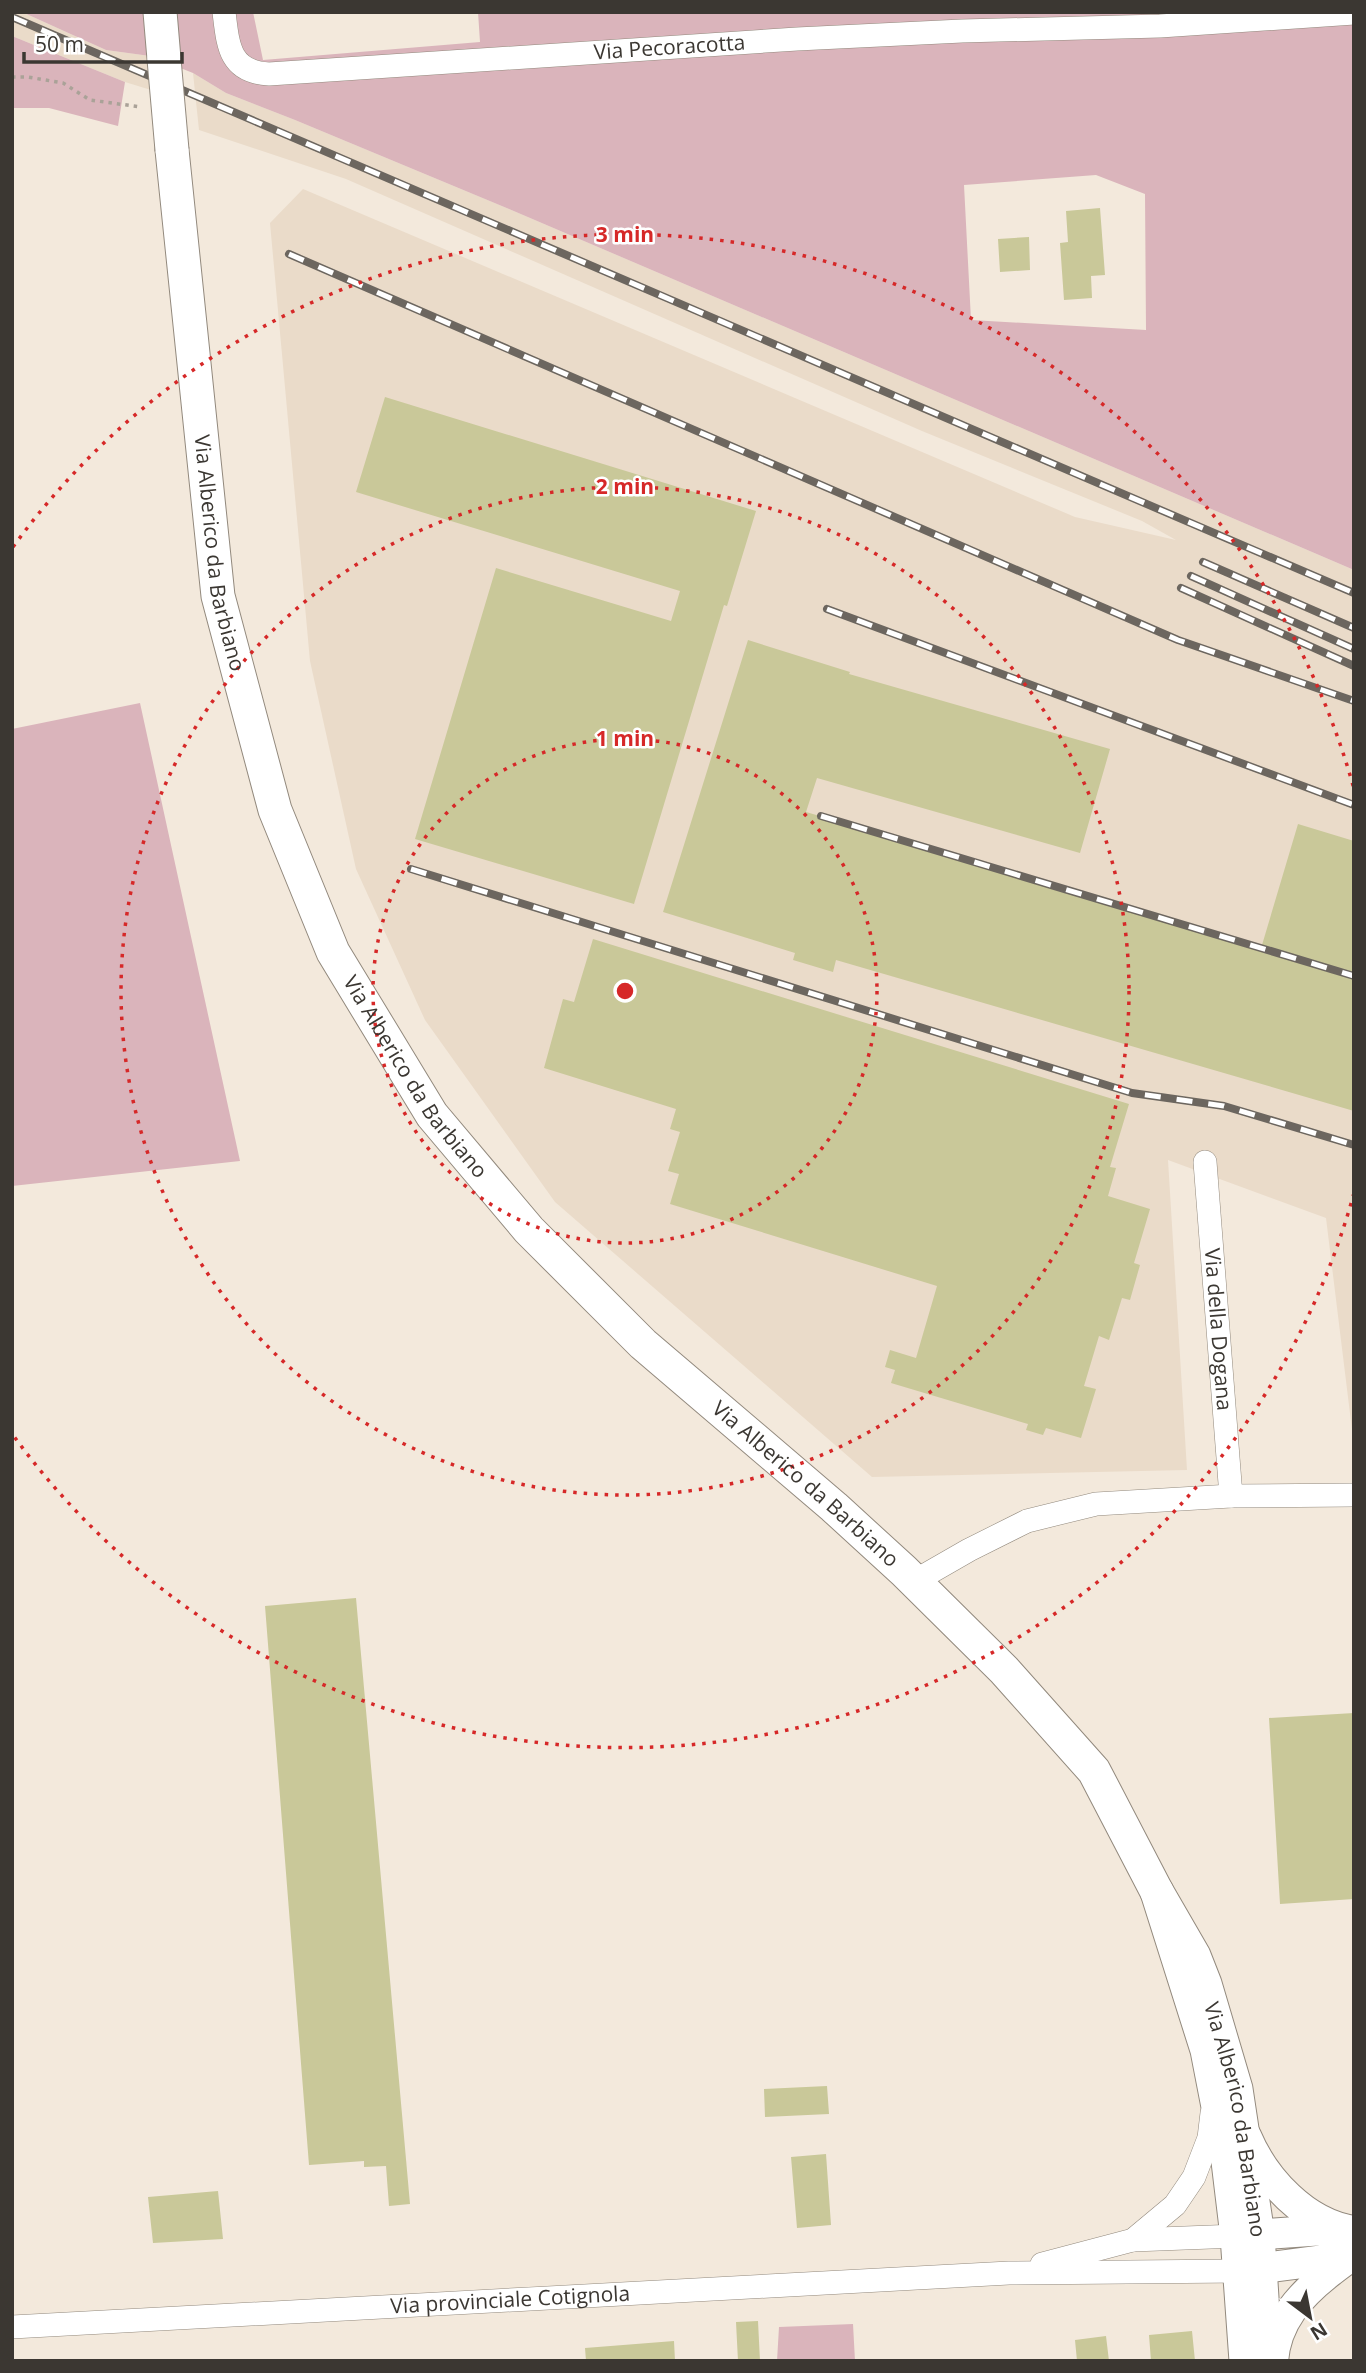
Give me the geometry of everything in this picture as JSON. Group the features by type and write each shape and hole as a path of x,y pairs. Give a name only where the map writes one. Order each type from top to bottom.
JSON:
{"main road":[{"name":"Via Alberico da Barbiano","path":"160,12 218,596 275,810 333,952 432,1115 529,1230 643,1344 834,1507 915,1581 1004,1670 1094,1771 1157,1892 1194,1956 1236,2089 1242,2126 1249,2252 1246,2361"},
{"name":"Via Alberico da Barbiano","path":"1157,1892 1207,2050 1249,2252 1266,2361"}],"street":[{"name":"Via Pecoracotta","path":"224,12 231,53 238,63 258,74 797,39 1159,19 1354,13"},
{"name":"Via della Dogana","path":"1205,1162 1231,1496"},
{"path":"915,1581 1027,1521 1096,1504 1231,1496 1354,1494"},
{"name":"Via provinciale Cotignola","path":"1133,2240 1175,2205 1194,2177 1209,2138 1212,2078"},
{"path":"1242,2126 1251,2149 1272,2180 1301,2208 1349,2243"},
{"name":"Via provinciale Cotignola","path":"1009,2273 1133,2240 1249,2252"},
{"path":"1249,2252 1349,2243"},
{"path":"1273,2361 1274,2344 1289,2312 1349,2243"},
{"name":"Via provinciale Cotignola","path":"12,2327 1009,2273 1249,2252"}],"path":[{"path":"12,77 63,83 90,100 149,108"}],"shaded area":[{"path":"12,12 22,12 106,50 150,56 151,90 12,36"},
{"path":"22,12 253,12 263,60 480,42 478,12 1354,12 1354,570 509,209 226,93 193,73 150,56 106,50","holes":["1096,175 1145,194 1146,330 971,320 964,185"]},
{"path":"12,36 125,82 118,126 49,108 12,108"},
{"path":"193,73 226,93 509,209 1354,570 1354,1446 1326,1218 1168,1160 1187,1470 872,1477 555,1202 425,1020 356,869 310,661 270,223 303,189 1075,517 1176,540 1142,521 922,431 346,179 199,130"},
{"path":"140,703 240,1161 12,1186 12,729"},
{"path":"853,2324 855,2361 777,2361 779,2327"}],"building":[{"path":"1100,208 1105,275 1091,276 1092,298 1064,300 1060,243 1068,242 1066,211"},
{"path":"1029,237 1030,270 1000,272 998,239"},
{"path":"385,397 756,511 727,606 724,605 634,904 415,839 496,568 671,621 680,591 356,492"},
{"path":"748,640 850,672 849,674 1110,749 1080,853 817,778 806,812 1262,945 1298,824 1354,841 1354,1111 836,960 833,972 793,960 795,953 663,912"},
{"path":"593,939 1129,1104 1110,1167 1116,1168 1108,1196 1150,1209 1134,1263 1140,1265 1130,1300 1122,1298 1109,1340 1099,1336 1084,1386 1096,1389 1081,1438 1046,1428 1043,1435 1026,1430 1028,1424 891,1383 895,1370 885,1367 890,1350 916,1358 937,1286 670,1204 679,1174 668,1171 680,1132 670,1129 676,1109 544,1068 563,999 574,1002"},
{"path":"356,1598 410,2204 389,2206 386,2166 364,2167 364,2161 309,2165 265,1606"},
{"path":"1354,1713 1354,1899 1280,1904 1269,1718"},
{"path":"827,2086 829,2114 765,2117 764,2089"},
{"path":"826,2154 831,2225 797,2228 791,2157"},
{"path":"218,2191 223,2239 153,2243 148,2197"},
{"path":"758,2321 760,2361 738,2361 736,2322"},
{"path":"1192,2331 1195,2361 1151,2361 1149,2335"},
{"path":"1106,2336 1109,2361 1077,2361 1075,2340"},
{"path":"674,2341 675,2361 586,2361 585,2348"}],"railway":[{"path":"12,17 1354,593"},
{"path":"289,254 1178,640 1354,701"},
{"path":"1203,562 1354,628"},
{"path":"1191,576 1354,649"},
{"path":"1181,588 1354,666"},
{"path":"827,609 1354,805"},
{"path":"821,816 1354,976"},
{"path":"411,869 1132,1093 1224,1106 1354,1145"}]}
